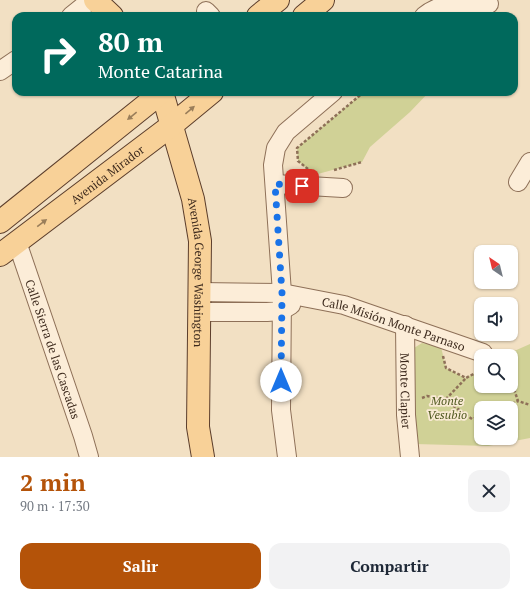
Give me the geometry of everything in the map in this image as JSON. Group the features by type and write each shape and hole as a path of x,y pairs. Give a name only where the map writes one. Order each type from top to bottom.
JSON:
{"main road":[{"path":"95,0 108,12"},
{"path":"263,12 278,0"},
{"path":"309,12 323,0"},
{"path":"0,222 157,96"},
{"name":"Avenida George Washington","path":"163,96 193,199 200,241 198,427 203,457"},
{"name":"Avenida Mirador","path":"8,248 172,125 207,96"}],"street":[{"path":"76,12 91,0"},
{"path":"430,12 447,4 489,4"},
{"path":"0,71 12,63"},
{"path":"287,457 281,410 282,302 273,165 276,148 286,132 328,96"},
{"path":"518,182 530,162"},
{"path":"275,184 343,188"},
{"name":"Calle Sierra de las Cascadas","path":"8,248 83,436 89,457"},
{"name":"Calle Misión Monte Parnaso","path":"200,302 244,312 303,298 344,306 404,325 474,358"},
{"name":"Monte Clapier","path":"404,325 406,402 410,457"}],"path":[{"path":"309,170 298,161 297,148 359,96"},
{"path":"328,171 362,162"},
{"path":"443,354 446,368 466,378"},
{"path":"445,400 474,370"},
{"path":"515,393 518,401 530,405"},
{"path":"406,402 427,396 445,400 472,419 474,418"}],"green space":[{"path":"359,96 425,96 410,112 370,147 362,162 314,175 298,161 297,148"},
{"name":"Monte Vesubio","path":"422,343 441,347 446,368 465,378 474,374 474,393 518,393 518,349 530,344 530,438 518,440 518,401 474,401 474,445 493,445 488,446 415,444 414,348"}],"route":[{"path":"281,381 282,293 275,184 302,186"}]}
